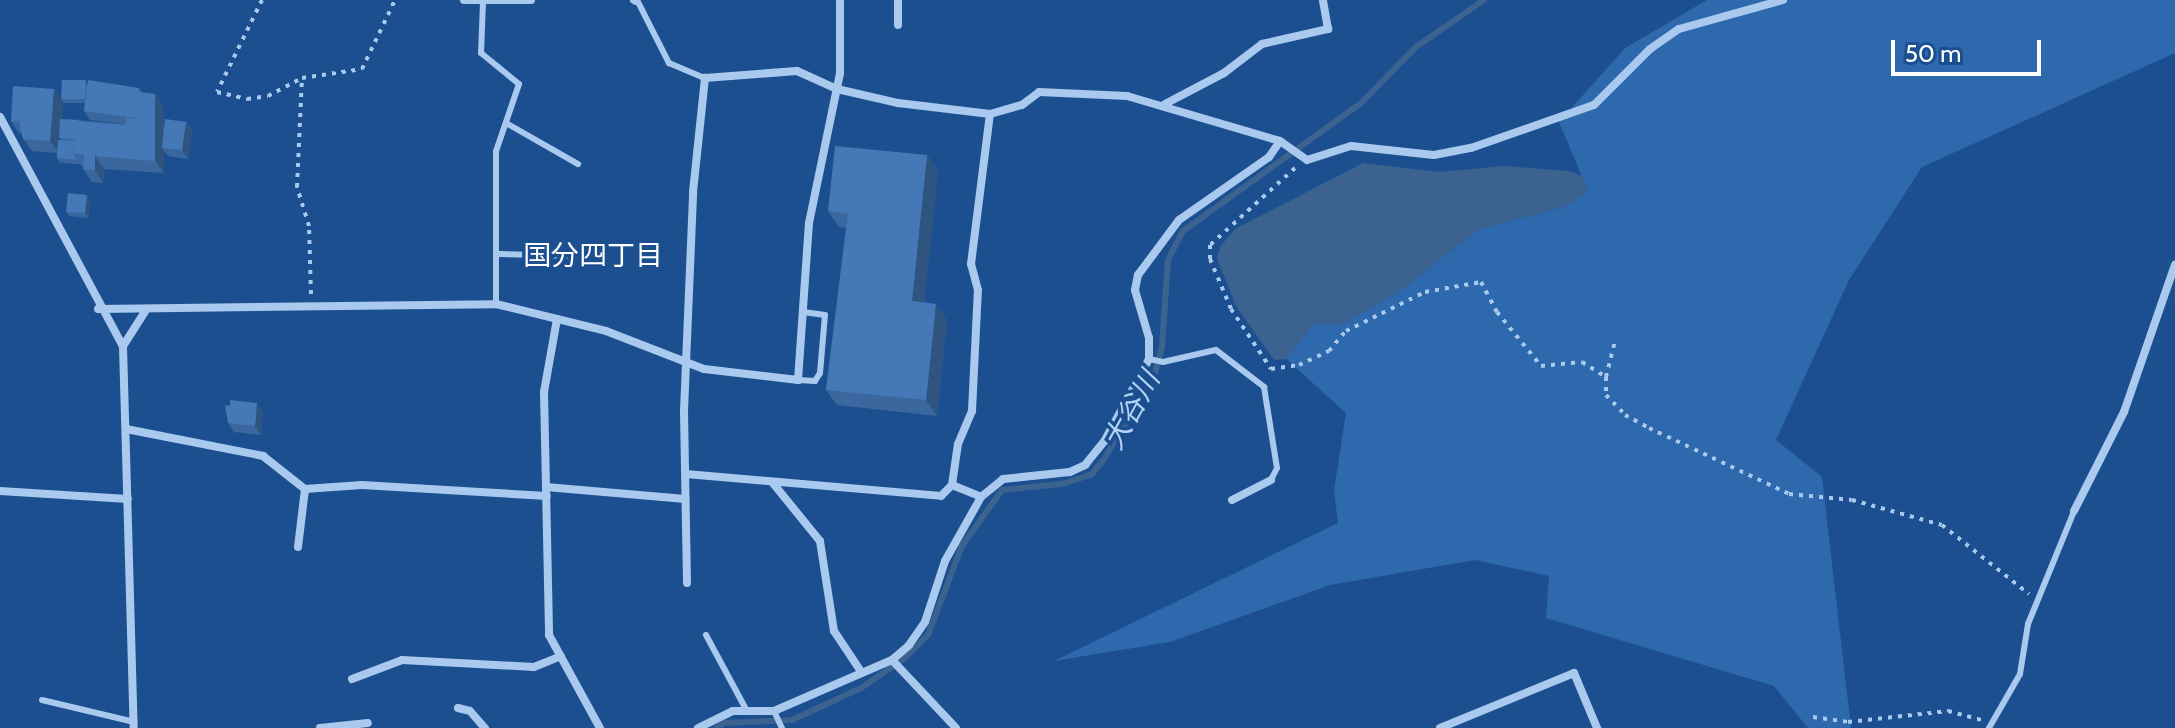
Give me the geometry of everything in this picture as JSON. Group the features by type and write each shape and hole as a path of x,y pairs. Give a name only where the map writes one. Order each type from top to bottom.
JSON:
{"street":[{"path":"464,0 531,0"},
{"path":"98,309 311,303 496,304 606,331 687,364 798,380 809,223 837,89 840,0"},
{"path":"898,0 898,25"},
{"path":"1165,104 1224,73 1262,44 1328,29 1323,0"},
{"path":"687,583 687,364 693,192 705,78 789,70 837,89 990,114 1022,105 1039,92 1127,96 1165,104 1280,141 1307,160 1351,146 1405,155 1471,148 1594,105 1650,49 1679,29 1783,0"},
{"path":"686,474 941,496 952,485 958,444 972,411 978,290 971,264 990,114"},
{"path":"0,117 98,309 123,346 134,725"},
{"path":"698,728 716,716 774,711 892,660 925,622 945,561 981,497 1003,479 1070,472 1085,465 1105,440 1149,359 1149,338 1135,290 1138,275 1179,220 1269,157 1280,141"},
{"path":"2074,511 2124,412 2175,265"},
{"path":"123,346 146,310"},
{"path":"557,319 544,392 549,635 600,728"},
{"path":"126,429 263,456 305,489 362,485 685,499"},
{"path":"1232,500 1271,480"},
{"path":"771,481 820,541 834,631 862,673"},
{"path":"952,485 981,497"},
{"path":"298,547 305,489"},
{"path":"0,491 128,499"},
{"path":"352,679 402,660 534,667 561,656"},
{"path":"892,660 956,728"},
{"path":"1440,728 1574,673 1597,728"},
{"path":"458,708 470,711 485,728"},
{"path":"320,728 368,723"}],"lane":[{"path":"636,0 644,6 669,63 705,78"},
{"path":"483,2 481,53 519,84 496,151 499,254 496,304"},
{"path":"506,123 578,164"},
{"path":"499,254 573,256"},
{"path":"798,380 815,381 820,373 825,315 803,312"},
{"path":"1149,359 1163,362 1216,350 1264,387 1277,468 1271,480"},
{"path":"1990,728 2020,674 2037,601 2074,511"},
{"path":"706,635 747,711"},
{"path":"42,700 134,725"},
{"path":"774,711 782,728"}],"path":[{"path":"262,0 217,92 268,96 302,78 362,69 395,0"},
{"path":"302,78 297,187 309,226 311,303"},
{"path":"1302,155 1270,196 1234,221 1210,245 1210,259 1231,309 1271,369 1309,360 1329,351 1346,331 1425,292 1468,280 1481,282 1497,312 1541,366 1582,362 1606,377"},
{"path":"1615,340 1606,377 1606,395 1649,428 1789,494 1852,500 1942,525 2037,601"},
{"path":"1813,717 1848,722 1948,711 1979,718 1990,728"}],"shaded area":[{"path":"1707,0 2175,0 2175,53 1922,167 1849,280 1776,440 1822,477 1851,728 1808,728 1774,686 1546,618 1549,576 1475,560 1330,585 1170,642 1054,661 1338,523 1334,490 1346,413 1286,359 1301,336 1314,324 1342,323 1397,293 1479,229 1564,207 1588,191 1559,122 1625,48"},
{"path":"1363,163 1439,172 1504,166 1569,171 1582,176 1588,191 1564,207 1479,229 1397,293 1342,324 1314,324 1286,359 1274,360 1236,306 1217,259 1220,247 1235,229"}],"building":[{"path":"62,80 86,80 85,99 61,99"},
{"path":"88,80 139,88 135,118 84,111"},
{"path":"13,86 54,89 50,141 23,139 19,121 11,121"},
{"path":"138,92 155,94 155,161 95,156 95,170 83,169 84,155 73,154 76,121 125,125 126,118 135,119"},
{"path":"60,119 81,120 76,121 74,139 59,138"},
{"path":"165,119 186,122 182,150 162,148"},
{"path":"58,140 74,141 73,154 77,160 57,158"},
{"path":"835,146 927,155 912,301 936,304 926,400 826,390 848,214 828,211"},
{"path":"68,193 87,195 85,213 66,212"},
{"path":"230,400 257,403 255,426 228,423 225,405 230,406"}],"waterway":[{"name":"大谷川","path":"717,728 724,723 792,720 861,688 905,658 928,635 962,546 1002,490 1062,484 1092,474 1104,459 1154,377 1162,347 1168,260 1183,231 1360,104 1416,47 1484,0"}],"district":[{"name":"国分四丁目","path":"593,255"}]}
